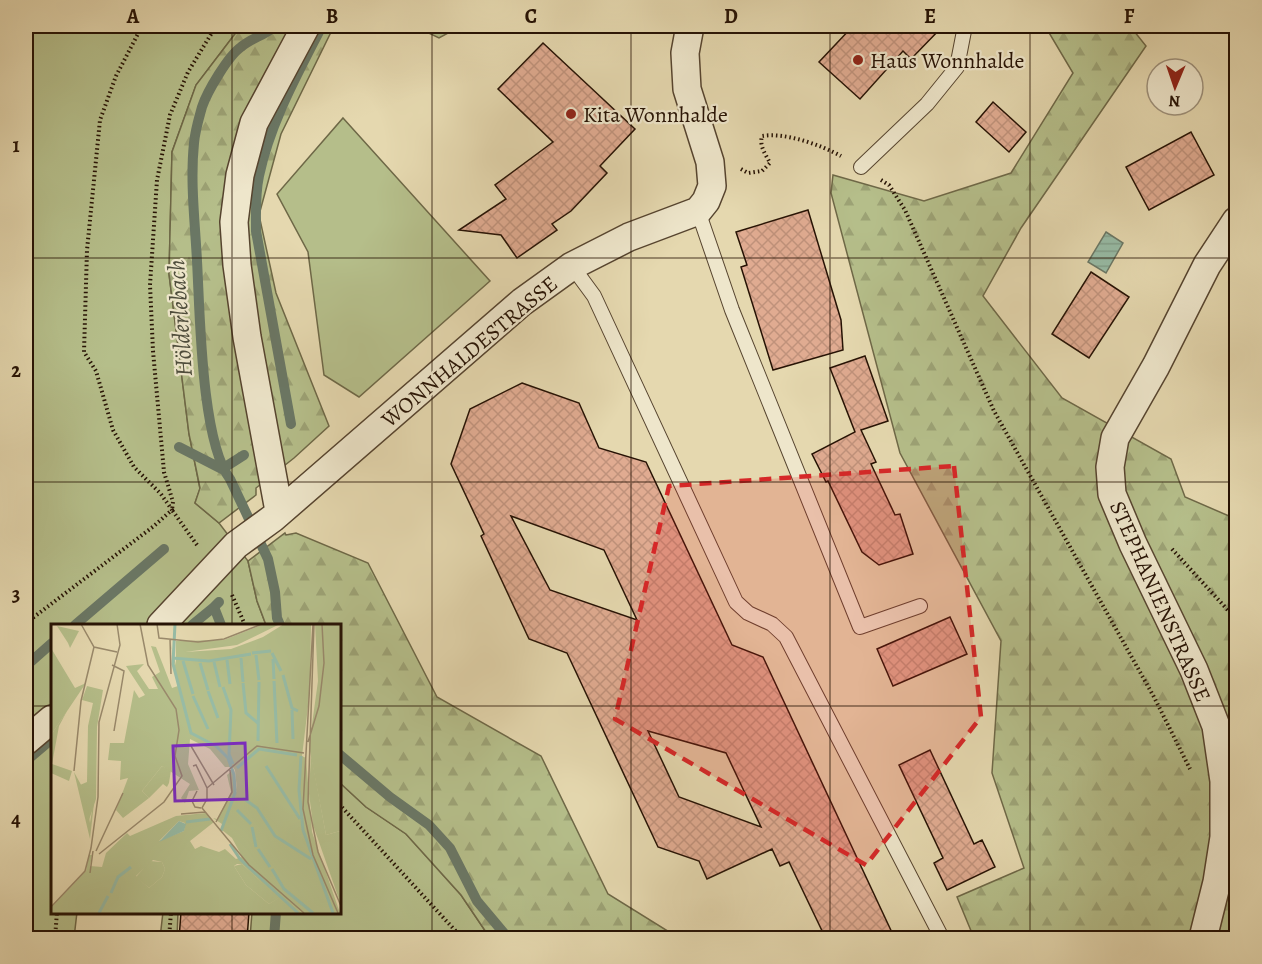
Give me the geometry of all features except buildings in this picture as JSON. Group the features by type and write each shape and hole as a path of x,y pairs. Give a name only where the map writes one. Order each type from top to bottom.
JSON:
{"street":[{"path":"276,515 237,265 234,222 240,175 254,123 306,26"},
{"path":"690,26 685,53 687,89 710,162 712,186 706,201 698,212"},
{"name":"WONNHALDESTRASSE","path":"162,624 236,545 276,515 522,302 572,266 629,237 698,212"},
{"name":"STEPHANIENSTRASSE","path":"1203,939 1217,882 1224,837 1224,781 1216,726 1194,670 1132,544 1112,494 1110,467 1115,438 1156,366 1207,265 1236,221"},
{"path":"26,741 51,720"}],"lane":[{"path":"861,167 927,104 957,67 963,26"},
{"path":"698,212 732,310 860,627 920,606"},
{"path":"572,266 594,296 736,602 748,613 772,624 786,637 942,939"}],"path":[{"path":"142,26 116,76 100,120 87,250 84,352 96,371 113,429 134,467 161,494 200,549"},
{"path":"26,623 172,510 173,502 164,472 152,340 150,285 157,180 170,115 188,72 216,26"},
{"path":"748,173 762,171 770,163 763,149 762,136 771,135 821,145"},
{"path":"875,176 889,185 905,210 994,411 1154,697 1194,777"},
{"path":"1170,547 1236,619"},
{"path":"340,805 462,939"},
{"path":"55,939 57,913"},
{"path":"169,939 171,913"}],"highlighted area":[{"path":"954,466 981,717 866,865 615,719 669,486"}],"green space":[{"path":"26,26 241,26 196,85 172,152 169,274 189,434 200,489 195,503 219,523 248,561 257,601 266,624 51,624 51,913 77,913 74,938 26,938"},
{"path":"241,26 334,26 281,134 259,215 276,293 329,426 256,488 256,495 219,523 195,503 200,488 189,434 169,274 172,152 196,85"},
{"path":"414,26 461,26 439,38"},
{"path":"1045,26 1130,26 1146,46 1021,228 983,296 1062,398 1171,459 1185,497 1236,519 1236,938 974,938 957,897 1024,868 992,773 1001,641 900,453 831,193 833,175 924,201 1011,173 1073,73"},
{"path":"343,118 490,281 359,397 324,375 308,252 277,194"},
{"path":"285,533 286,535 296,533 368,563 437,697 541,756 608,894 679,938 490,938 461,895 406,834 366,807 340,783 340,624 266,624 257,601 248,561"},
{"path":"340,783 366,807 406,834 461,895 490,938 250,938 252,913 340,913"},
{"path":"163,913 178,913 177,938 160,938"}],"shaded area":[{"path":"1106,232 1123,243 1106,273 1088,262"}],"waterway":[{"name":"Hölderlebach","path":"275,26 236,52 213,84 202,107 197,125 192,172 201,342 213,436 220,461 268,559 280,624"},
{"path":"291,424 256,231 256,197 264,156 277,118 322,26"},
{"path":"179,447 222,469 244,455"},
{"path":"76,624 164,549"},
{"path":"219,602 214,607 221,624"},
{"path":"193,624 214,607"},
{"path":"26,666 51,644"},
{"path":"26,761 51,740"},
{"name":"Hölderlebach","path":"340,755 390,797 429,825 450,848 477,901 508,938"},
{"path":"274,938 276,913"}],"place":[{"name":"Haus Wonnhalde","path":"858,60"},
{"name":"Kita Wonnhalde","path":"571,114"}]}
